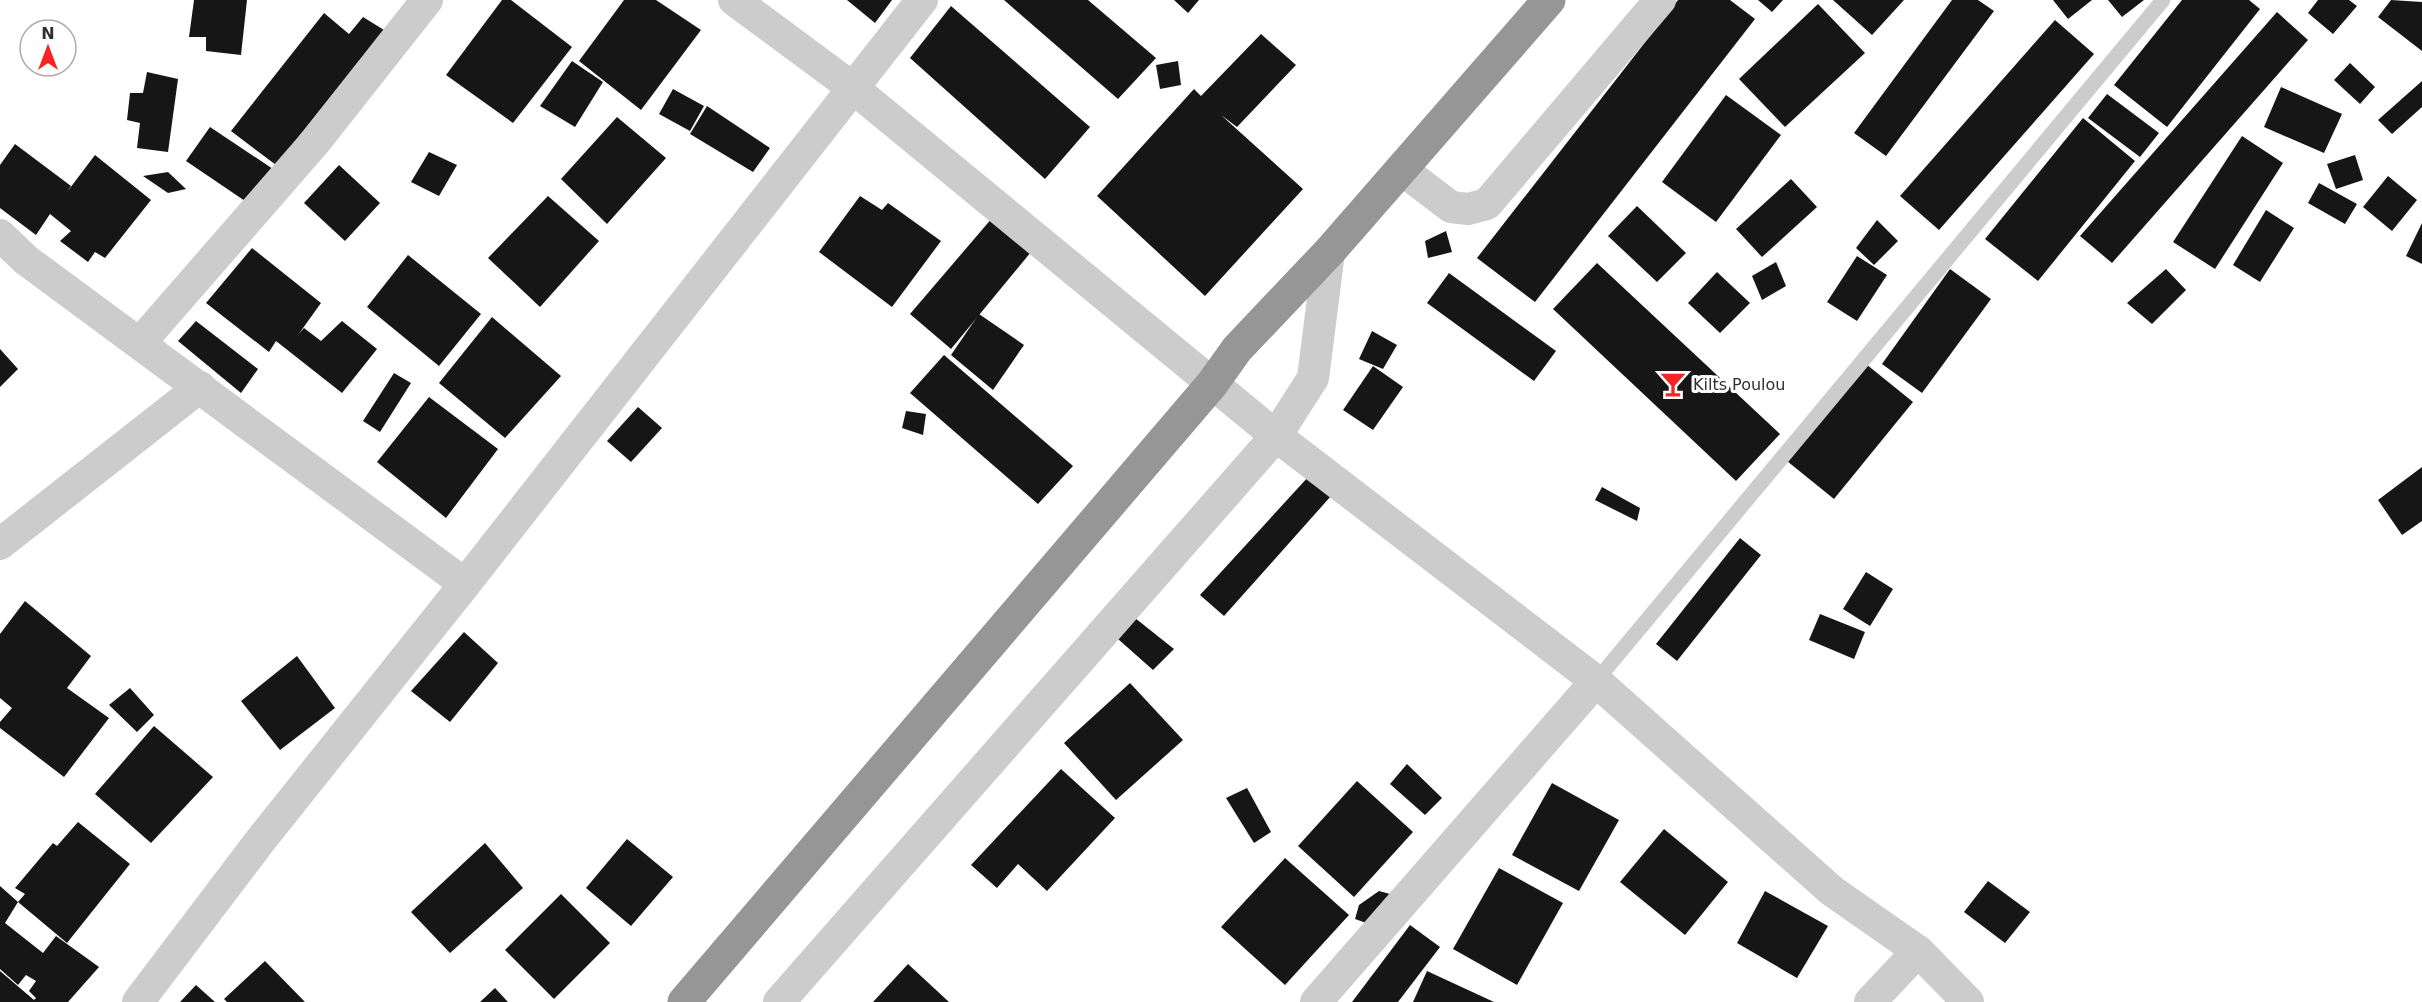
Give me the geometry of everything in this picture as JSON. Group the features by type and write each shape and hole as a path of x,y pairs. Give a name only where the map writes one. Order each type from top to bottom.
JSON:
{"highway":[{"path":"684,1002 1212,384 1237,349 1329,252 1549,0"}],"street":[{"path":"140,343 315,142 426,0"},
{"path":"734,0 853,88 1276,436 1596,681 1832,891 1918,951 1968,1002"},
{"path":"138,1002 260,842 922,0"},
{"path":"1401,169 1451,207 1468,209 1487,204 1660,0"},
{"path":"0,236 26,260 465,584"},
{"path":"779,1002 1276,436 1313,378 1329,252"},
{"path":"0,544 200,387"},
{"path":"1316,1002 1596,681"},
{"path":"1870,1002 1918,951"}],"lane":[{"path":"1596,681 2163,0"}],"building":[{"path":"194,0 247,0 241,55 206,51 206,37 189,37"},
{"path":"502,0 511,0 572,47 513,123 446,75"},
{"path":"624,0 656,0 701,30 641,110 579,61"},
{"path":"847,0 892,0 875,23"},
{"path":"1004,0 1088,0 1156,58 1118,99"},
{"path":"1174,0 1199,0 1188,13"},
{"path":"1678,0 1730,0 1755,19 1535,302 1477,258"},
{"path":"1758,0 1783,0 1772,12"},
{"path":"1833,0 1904,0 1872,35"},
{"path":"1952,0 1978,0 1994,11 1886,156 1854,133"},
{"path":"2053,0 2092,0 2068,19"},
{"path":"2108,0 2144,0 2122,17"},
{"path":"2182,0 2249,0 2260,9 2167,127 2114,85"},
{"path":"2318,0 2349,0 2357,6 2333,34 2308,13"},
{"path":"2391,0 2422,2 2422,51 2378,17"},
{"path":"1818,4 1865,53 1785,127 1739,79"},
{"path":"951,6 1090,127 1045,179 910,58"},
{"path":"2277,12 2308,40 2112,263 2080,236"},
{"path":"324,13 349,34 363,17 384,30 276,165 231,131"},
{"path":"2055,20 2094,54 1939,230 1900,196"},
{"path":"1261,34 1296,65 1237,127 1221,115 1303,189 1205,296 1097,196 1194,89 1201,96"},
{"path":"572,61 603,82 575,127 540,106"},
{"path":"1178,61 1181,85 1160,89 1156,65"},
{"path":"2350,63 2375,87 2360,104 2334,80"},
{"path":"147,72 178,79 168,152 137,148 140,123 127,120 130,93 143,93"},
{"path":"2422,81 2422,107 2392,134 2378,120"},
{"path":"2281,87 2342,114 2324,153 2264,127"},
{"path":"673,89 704,106 690,131 659,114"},
{"path":"2107,94 2159,133 2140,157 2088,118"},
{"path":"1726,95 1781,135 1716,222 1662,182"},
{"path":"707,106 770,148 753,172 690,134"},
{"path":"617,117 666,158 607,224 561,179"},
{"path":"2083,118 2135,161 2038,281 1985,239"},
{"path":"210,127 273,169 248,203 186,161"},
{"path":"2242,136 2283,163 2215,269 2173,242"},
{"path":"15,144 71,186 67,192 95,155 151,200 105,258 95,252 88,262 60,241 71,231 50,214 36,235 0,208 0,165"},
{"path":"429,152 457,165 439,196 411,182"},
{"path":"2355,155 2363,180 2336,189 2327,164"},
{"path":"339,165 380,203 345,241 304,203"},
{"path":"168,172 186,189 168,193 143,176"},
{"path":"2388,176 2417,200 2392,231 2363,207"},
{"path":"1791,179 1817,207 1762,257 1736,229"},
{"path":"2319,183 2357,204 2345,224 2308,203"},
{"path":"548,196 599,241 540,307 488,258"},
{"path":"860,196 882,210 888,203 941,241 892,307 819,252"},
{"path":"1637,206 1686,253 1657,282 1608,236"},
{"path":"2266,210 2294,228 2260,282 2233,265"},
{"path":"993,217 1031,252 951,349 910,314"},
{"path":"1877,220 1898,241 1874,265 1856,248"},
{"path":"2422,223 2422,264 2406,256"},
{"path":"1446,231 1452,252 1428,258 1425,241"},
{"path":"252,248 321,303 298,335 304,328 321,341 342,321 377,349 342,393 276,341 269,352 206,303"},
{"path":"408,255 481,314 439,366 367,307"},
{"path":"1857,256 1887,275 1857,321 1827,302"},
{"path":"1776,262 1786,286 1762,300 1752,276"},
{"path":"1597,263 1780,434 1736,481 1553,309"},
{"path":"1950,269 1991,299 1922,393 1882,364"},
{"path":"2166,269 2186,290 2152,324 2127,303"},
{"path":"1717,272 1750,303 1720,333 1688,303"},
{"path":"1449,273 1556,351 1534,381 1427,303"},
{"path":"979,314 1024,345 993,390 951,355"},
{"path":"492,317 561,376 505,438 439,383"},
{"path":"196,321 258,369 241,393 178,341"},
{"path":"1372,331 1397,345 1383,369 1359,359"},
{"path":"0,349 18,369 0,387"},
{"path":"944,355 1073,466 1038,504 910,393"},
{"path":"1866,364 1913,402 1834,499 1787,461"},
{"path":"1373,366 1403,387 1373,430 1343,410"},
{"path":"394,373 411,383 380,432 363,421"},
{"path":"429,397 498,449 446,518 377,462"},
{"path":"638,407 662,428 631,462 607,441"},
{"path":"906,411 926,414 923,435 902,428"},
{"path":"2422,467 2422,521 2402,535 2378,500"},
{"path":"1309,476 1331,496 1224,616 1200,595"},
{"path":"1602,487 1640,508 1637,521 1595,500"},
{"path":"1740,538 1761,555 1677,661 1656,644"},
{"path":"1866,572 1893,589 1870,626 1843,609"},
{"path":"25,601 91,656 67,688 109,718 64,777 0,728 0,722 12,708 0,698 0,634"},
{"path":"1820,614 1865,632 1854,659 1809,640"},
{"path":"1135,618 1174,649 1153,670 1118,639"},
{"path":"464,632 498,663 450,722 411,691"},
{"path":"297,656 335,708 280,750 241,701"},
{"path":"1130,683 1183,740 1116,800 1064,743"},
{"path":"130,688 154,715 137,732 109,705"},
{"path":"154,726 213,777 151,843 95,794"},
{"path":"1407,764 1442,798 1425,815 1390,784"},
{"path":"1061,769 1115,818 1047,891 1018,864 997,888 971,865"},
{"path":"1357,781 1413,832 1354,897 1298,846"},
{"path":"1552,783 1619,820 1579,891 1512,855"},
{"path":"1247,788 1271,832 1254,843 1226,798"},
{"path":"78,822 130,864 67,943 18,902 25,894 15,888 53,843 57,846"},
{"path":"1664,829 1728,882 1685,935 1620,882"},
{"path":"627,839 673,877 631,926 586,888"},
{"path":"485,843 523,888 450,953 411,912"},
{"path":"1285,858 1349,915 1285,985 1221,927"},
{"path":"1499,868 1563,903 1517,985 1453,949"},
{"path":"1988,881 2030,912 2005,943 1964,912"},
{"path":"0,886 18,902 5,923 43,953 56,936 99,967 68,1002 0,1002 0,971 34,1000 36,998 29,991 36,981 26,975 18,985 0,969"},
{"path":"1379,891 1390,894 1375,926 1355,919 1359,905"},
{"path":"1765,891 1828,926 1797,978 1737,943"},
{"path":"561,894 610,943 554,999 505,950"},
{"path":"1410,925 1440,947 1398,1002 1352,1002"},
{"path":"265,961 305,1002 227,1002 224,999"},
{"path":"908,964 949,1002 873,1002"},
{"path":"1427,971 1494,1002 1413,1002"},
{"path":"196,985 215,1002 180,1002"},
{"path":"495,988 508,1002 480,1002"}],"place":[{"name":"Kilts Poulou","path":"1673,384"}]}
